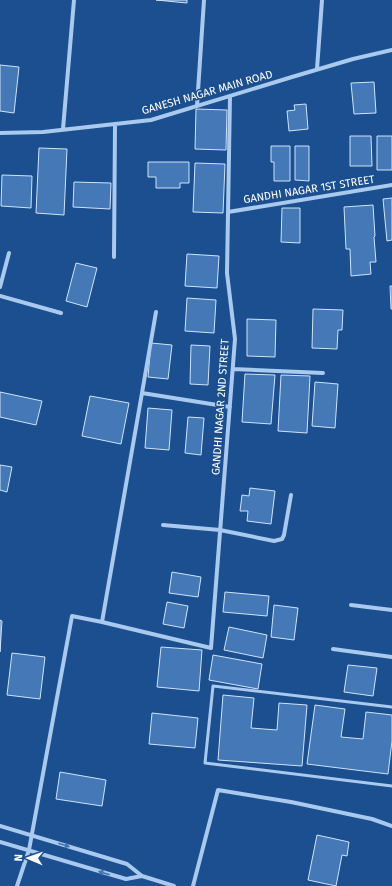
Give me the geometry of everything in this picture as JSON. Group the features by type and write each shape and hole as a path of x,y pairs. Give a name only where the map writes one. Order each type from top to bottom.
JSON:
{"street":[{"path":"63,129 74,0"},
{"path":"198,106 204,0"},
{"path":"317,69 322,0"},
{"name":"GANESH NAGAR MAIN ROAD","path":"0,133 43,132 151,120 317,69 392,50"},
{"name":"GANDHI NAGAR 2ND STREET","path":"102,622 211,648 235,339 227,273 230,96"},
{"path":"114,257 115,124"},
{"name":"GANDHI NAGAR 1ST STREET","path":"228,212 392,185"},
{"path":"0,286 9,253"},
{"path":"0,296 61,313"},
{"path":"17,886 29,850 72,616 102,622 156,312"},
{"path":"233,369 323,373"},
{"path":"142,393 230,407"},
{"path":"163,525 220,530 274,542 282,539 284,535 291,495"},
{"path":"350,605 392,610"},
{"path":"333,650 392,657"},
{"path":"193,886 218,790 291,802 372,819 392,826"},
{"path":"0,826 127,864 142,876 173,886"},
{"path":"0,842 126,879 142,876"}],"lane":[{"path":"392,707 213,686 204,763 392,786"}],"building":[{"path":"156,0 187,0 187,3"},
{"path":"0,65 19,67 14,113 0,111"},
{"path":"374,82 376,113 354,114 351,83"},
{"path":"306,104 308,129 289,131 287,111 295,110 294,105"},
{"path":"196,109 227,110 226,150 195,149"},
{"path":"350,136 371,136 372,166 350,166"},
{"path":"377,136 392,136 392,170 377,170"},
{"path":"271,146 290,146 290,181 274,181 274,162 271,162"},
{"path":"295,146 309,146 309,181 295,180"},
{"path":"39,148 67,149 64,215 36,213"},
{"path":"148,162 189,162 189,183 180,183 180,188 156,188 156,177 148,177"},
{"path":"195,163 225,164 223,213 193,212"},
{"path":"2,175 32,176 31,208 1,206"},
{"path":"74,182 111,183 110,209 73,207"},
{"path":"392,198 392,240 387,241 383,199"},
{"path":"373,205 376,262 370,262 371,274 351,276 350,249 346,249 344,207"},
{"path":"282,208 300,208 300,243 281,242"},
{"path":"187,254 219,256 217,288 185,286"},
{"path":"76,263 97,268 87,307 66,301"},
{"path":"390,286 392,286 392,309 391,309"},
{"path":"187,298 216,300 214,333 185,331"},
{"path":"313,309 343,310 342,330 338,330 337,349 312,348"},
{"path":"247,319 276,320 275,357 247,356"},
{"path":"151,343 172,345 168,379 148,377"},
{"path":"191,345 210,346 208,385 190,384"},
{"path":"245,374 275,375 271,424 242,422"},
{"path":"281,375 310,376 307,433 278,431"},
{"path":"315,382 338,384 335,428 312,426"},
{"path":"0,392 42,401 36,425 0,417"},
{"path":"90,396 129,403 121,444 82,436"},
{"path":"148,408 172,410 169,450 145,448"},
{"path":"188,417 204,418 201,455 185,453"},
{"path":"0,465 12,467 7,492 0,490"},
{"path":"250,488 275,491 271,524 247,521 248,511 240,511 242,495 249,496"},
{"path":"172,572 201,577 198,597 169,593"},
{"path":"225,592 269,596 267,616 223,612"},
{"path":"167,602 188,606 184,628 163,624"},
{"path":"274,605 298,608 294,640 271,637"},
{"path":"0,620 2,621 0,652"},
{"path":"229,627 267,635 263,658 224,650"},
{"path":"161,647 202,650 199,691 157,687"},
{"path":"12,653 45,657 40,699 7,695"},
{"path":"213,655 262,664 258,689 209,680"},
{"path":"348,665 377,668 373,696 344,692"},
{"path":"223,695 254,698 251,728 277,730 279,703 307,705 302,766 218,760"},
{"path":"315,705 345,709 341,737 363,739 366,712 392,715 392,741 388,774 307,764"},
{"path":"152,713 198,718 195,748 149,744"},
{"path":"60,772 106,780 102,806 56,799"},
{"path":"317,835 349,842 347,856 342,855 336,886 308,880"}]}
